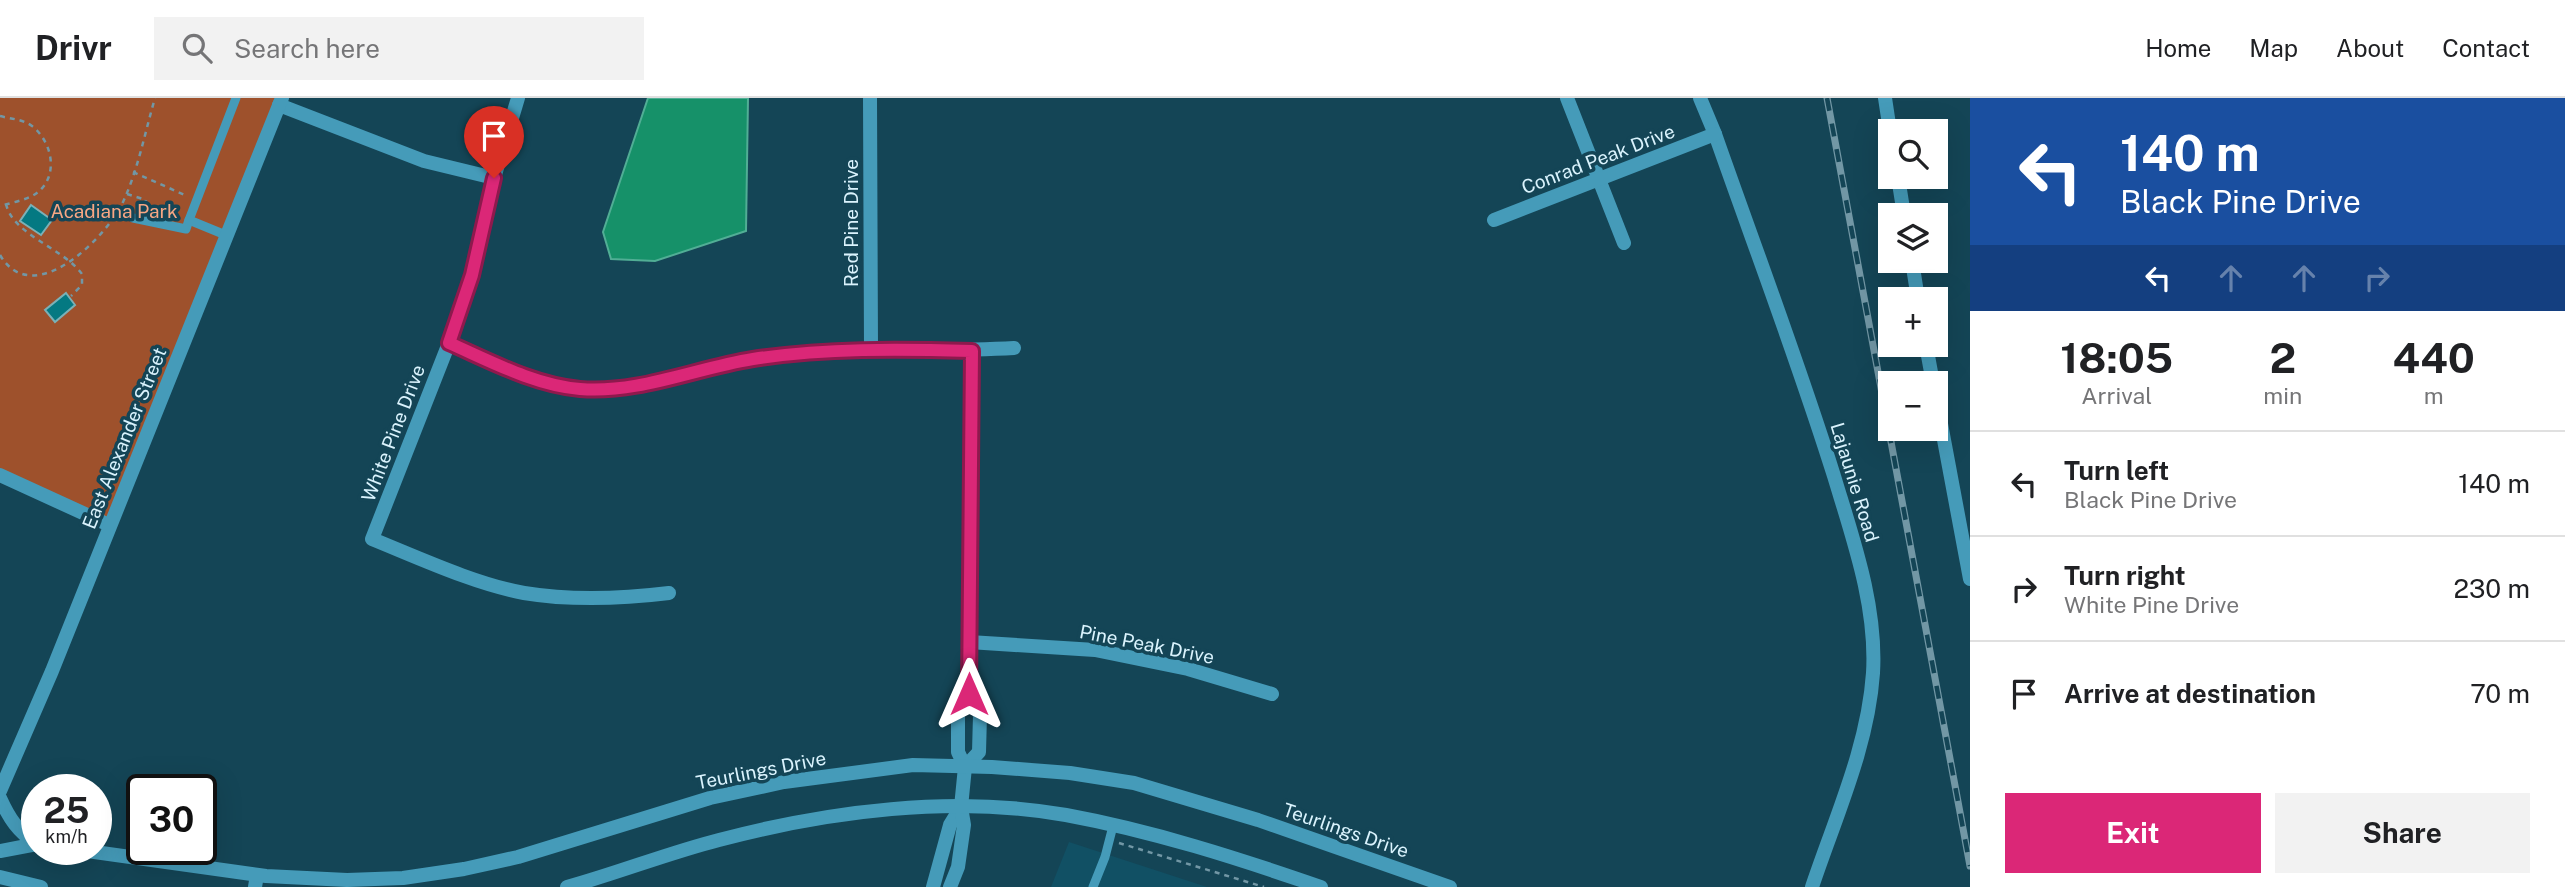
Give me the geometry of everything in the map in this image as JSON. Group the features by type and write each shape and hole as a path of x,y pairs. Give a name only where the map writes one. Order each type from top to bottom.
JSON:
{"street":[{"name":"White Pine Drive","path":"518,98 494,178 472,275 449,343 372,539 438,566 522,592 580,599 628,598 669,593"},
{"name":"Red Pine Drive","path":"870,98 871,349"},
{"path":"1567,98 1624,243"},
{"name":"Lajaunie Road","path":"1700,98 1820,431 1864,580 1872,636 1872,683 1863,737 1812,887"},
{"path":"1885,98 1888,119"},
{"path":"280,101 424,161 494,178"},
{"name":"East Alexander Street","path":"0,791 52,671 280,101"},
{"name":"Conrad Peak Drive","path":"1494,220 1715,134"},
{"path":"449,343 554,385 580,389 636,385 753,359 871,349 972,351 1014,348"},
{"path":"950,887 958,867 962,839 961,807 965,767 958,752 958,714 969,694 972,351"},
{"path":"1944,441 1970,579"},
{"path":"0,475 109,525"},
{"name":"Pine Peak Drive","path":"970,642 1095,650 1188,669 1272,694"},
{"path":"965,767 979,752 980,715 969,694"},
{"name":"Teurlings Drive","path":"112,856 256,881 403,878 464,869 576,840 710,798 784,782 912,765 1070,773 1134,783 1258,820 1450,887"},
{"path":"0,798 6,813 21,834"},
{"path":"933,887 950,825 961,807"},
{"path":"567,887 720,840 792,824 914,808 961,807 1065,815 1184,842 1321,887"},
{"path":"0,851 21,847"},
{"path":"0,877 41,887"}],"lane":[{"path":"137,219 186,229 236,98"},
{"path":"188,220 228,236"},
{"path":"1093,887 1113,826"}],"path":[{"path":"0,255 11,270 31,276 46,275 69,261 105,230 127,194 155,98"},
{"path":"0,116 30,125 48,146 52,157 51,168 42,188 32,196 0,206"},
{"path":"133,173 196,200"},
{"path":"127,194 146,200 137,219"},
{"path":"6,204 12,220 69,261 82,274 82,285 71,296"},
{"path":"1128,846 1264,887"}],"shaded area":[{"path":"648,98 748,98 746,231 655,261 611,259 603,232"},
{"path":"1069,842 1207,887 1051,887"}],"green space":[{"name":"Acadiana Park","path":"0,98 279,98 109,525 0,478"}],"building":[{"path":"31,205 52,220 41,235 20,221"},
{"path":"66,293 75,305 55,322 45,310"}],"railway":[{"path":"1827,98 1970,866"}],"route":[{"path":"494,178 472,275 449,343 517,372 554,385 607,389 753,359 871,349 972,351 969,694"}]}
